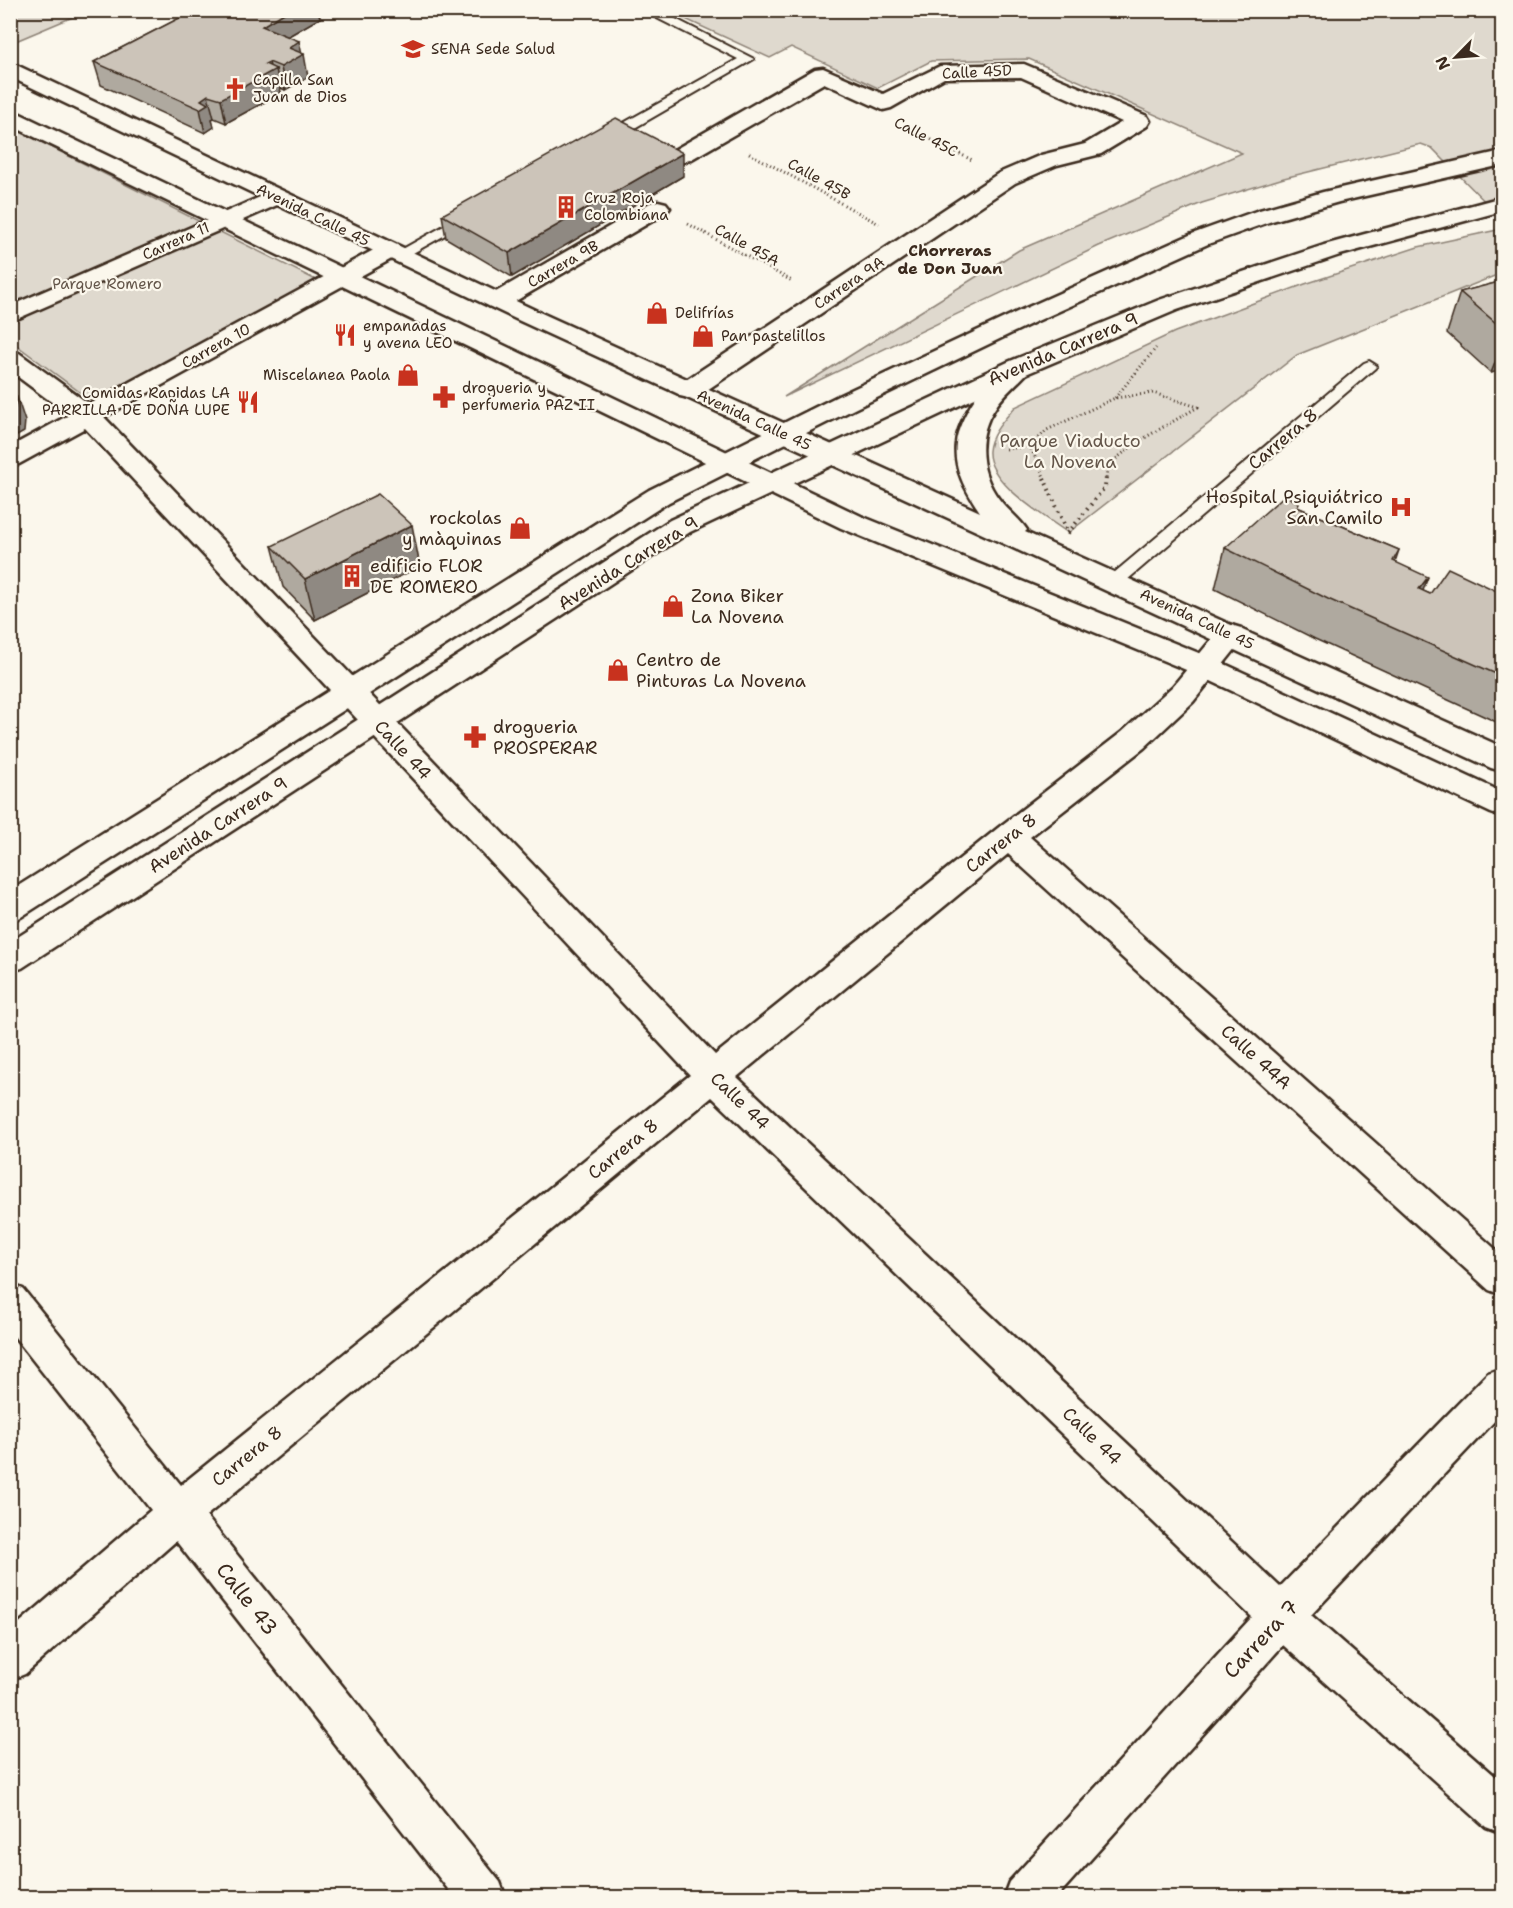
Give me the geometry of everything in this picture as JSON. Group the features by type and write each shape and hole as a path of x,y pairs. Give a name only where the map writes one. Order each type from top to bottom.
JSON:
{"main road":[{"name":"Avenida Calle 45","path":"10,68 394,253 689,390 1026,541 1503,760"},
{"name":"Calle 45D","path":"883,103 940,72 1024,70 1139,121"},
{"name":"Calle 45C","path":"716,135 823,74 883,103"},
{"path":"10,116 769,484 887,538 1206,667 1503,805"},
{"name":"Carrera 9A","path":"689,390 1007,178 1049,160 1093,149 1139,121"},
{"path":"682,155 716,135"},
{"path":"10,908 659,496 1026,317 1200,239 1331,197 1458,166 1503,158"},
{"name":"Carrera 11","path":"10,315 276,197"},
{"name":"Avenida Carrera 9","path":"10,958 680,526 1017,368 1168,305 1332,250 1500,205"},
{"name":"Carrera 9B","path":"498,301 658,208"},
{"name":"Carrera 10","path":"10,458 341,278 394,253"},
{"name":"Calle 44","path":"10,358 88,416 713,1076 1281,1616 1503,1811"},
{"path":"1017,368 979,410 971,430 968,451 971,470 978,488 990,507 1026,541"},
{"name":"Carrera 8","path":"10,1659 178,1513 713,1076 1157,719 1183,694 1231,635"},
{"name":"Calle 44A","path":"1009,836 1503,1278"},
{"name":"Calle 43","path":"10,1301 484,1898"},
{"name":"Carrera 7","path":"1025,1898 1281,1616 1503,1386"}],"lane":[{"path":"596,145 748,59 647,10"},
{"path":"394,253 474,213"},
{"name":"Carrera 8","path":"1114,582 1369,366"}],"path":[{"name":"Calle 45C","path":"883,103 884,117 1007,178"},
{"name":"Calle 45B","path":"716,135 912,242"},
{"name":"Calle 45A","path":"658,208 825,299"},
{"path":"1115,398 1153,393 1198,407 1139,441 1108,465 1105,488 1068,533 1030,446 1047,430 1115,398 1158,345"}],"green space":[{"path":"11,10 87,10 87,11 11,43"},
{"path":"668,11 1502,11 1502,219 1432,148 1421,144 1284,178 1202,203 1099,246 784,397 1019,250 1242,153 1029,59 931,61 878,88 791,47 770,58"},
{"name":"Parque Romero","path":"11,127 316,280 92,401 11,341"},
{"name":"Parque Viaducto La Novena","path":"1502,229 1502,273 1297,355 1068,533 1019,498 997,475 991,463 989,451 992,439 1015,407 1175,332 1305,284 1418,247"}],"building":[{"path":"195,10 289,10 262,26 299,41 289,48 304,54 281,67 269,62 265,64 276,69 221,99 208,95 201,100 208,104 200,109 94,62"},
{"path":"616,118 683,153 509,253 442,215"},
{"path":"1503,281 1503,329 1460,292"},
{"path":"10,390 17,397 15,408 10,411"},
{"path":"378,494 412,525 305,579 272,546"},
{"path":"1285,495 1299,503 1297,507 1399,550 1393,561 1428,577 1419,589 1430,594 1448,568 1503,594 1503,677 1328,599 1225,548"}],"place":[{"name":"SENA Sede Salud","path":"413,49"},
{"name":"Capilla San Juan de Dios","path":"235,89"},
{"name":"Cruz Roja Colombiana","path":"566,207"},
{"name":"Delifrías","path":"657,313"},
{"name":"empanadas y avena LEO","path":"345,335"},
{"name":"Pan pastelillos","path":"703,336"},
{"name":"Miscelanea Paola","path":"408,375"},
{"name":"drogueria y perfumeria PAZ II","path":"444,397"},
{"name":"Comidas Rapidas LA PARRILLA DE DOÑA LUPE","path":"248,402"},
{"name":"Hospital Psiquiátrico San Camilo","path":"1401,507"},
{"name":"rockolas y màquinas","path":"520,528"},
{"name":"edificio FLOR DE ROMERO","path":"352,576"},
{"name":"Zona Biker La Novena","path":"673,606"},
{"name":"Centro de Pinturas La Novena","path":"618,670"},
{"name":"drogueria PROSPERAR","path":"475,737"}],"district":[{"name":"Chorreras de Don Juan","path":"950,259"}]}
